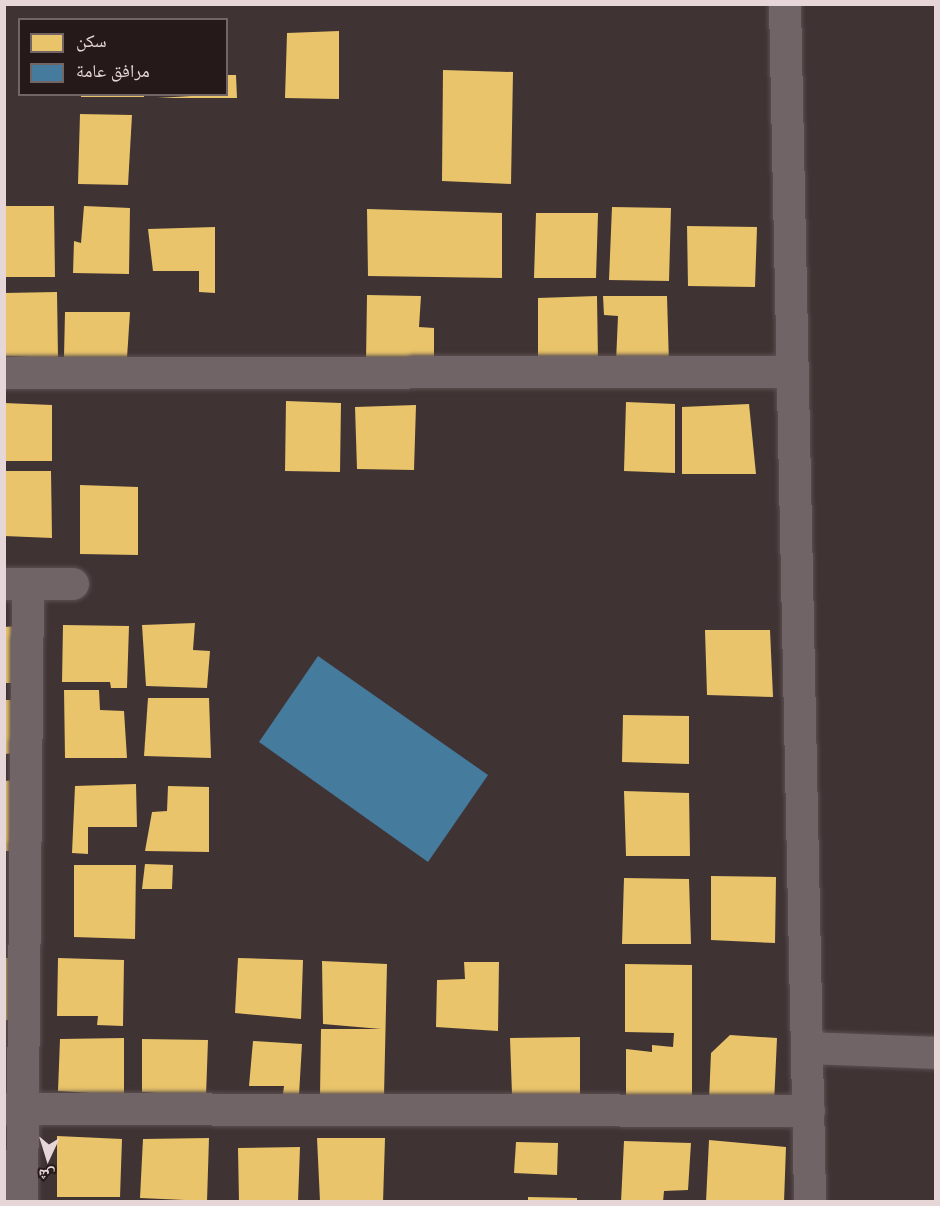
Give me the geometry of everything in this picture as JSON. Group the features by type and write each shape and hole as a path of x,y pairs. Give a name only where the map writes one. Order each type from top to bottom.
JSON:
{"street":[{"path":"784,4 810,1202"},
{"path":"4,373 792,372"},
{"path":"22,1202 13,1110 16,584 73,584"},
{"path":"807,1048 936,1053"},
{"path":"13,1110 808,1111"}],"building: سكن":[{"path":"339,31 339,99 285,98 287,33"},
{"path":"443,70 513,72 511,184 442,181"},
{"path":"228,75 236,75 237,98 157,98 228,96"},
{"path":"81,96 144,96 144,97"},
{"path":"80,114 132,115 128,185 78,184"},
{"path":"4,206 54,206 55,277 4,277"},
{"path":"84,206 130,208 129,274 73,273 74,241 81,243"},
{"path":"612,207 671,208 669,281 609,280"},
{"path":"367,209 502,213 502,278 368,276"},
{"path":"536,213 598,213 596,278 534,278"},
{"path":"687,226 757,227 755,287 688,286"},
{"path":"215,227 215,293 199,292 199,271 153,271 148,229"},
{"path":"57,292 58,358 4,356 4,293"},
{"path":"367,295 421,296 419,327 434,328 434,362 366,362"},
{"path":"597,296 598,362 538,361 538,298"},
{"path":"603,296 667,296 669,364 616,362 618,316 604,315"},
{"path":"65,312 130,312 127,358 64,357"},
{"path":"286,401 341,403 340,472 285,471"},
{"path":"626,402 675,404 675,473 624,471"},
{"path":"4,403 52,405 52,461 4,461"},
{"path":"749,404 756,474 682,474 682,407"},
{"path":"416,405 414,470 357,469 355,407"},
{"path":"4,471 51,471 52,538 4,536"},
{"path":"80,485 138,487 138,555 80,554"},
{"path":"195,623 193,650 210,651 207,688 146,686 142,625"},
{"path":"63,625 129,626 127,688 111,688 110,682 62,682"},
{"path":"18,626 17,683 4,683 4,627"},
{"path":"705,630 770,630 773,697 707,695"},
{"path":"64,690 99,690 100,710 124,711 127,758 65,758"},
{"path":"148,698 209,698 211,758 144,756"},
{"path":"4,700 14,700 17,753 4,754"},
{"path":"623,715 689,716 689,764 622,762"},
{"path":"20,780 19,851 4,851 4,781"},
{"path":"136,784 137,827 88,827 88,854 72,853 75,786"},
{"path":"168,786 209,787 209,852 145,851 152,812 167,811"},
{"path":"624,791 689,793 690,856 626,856"},
{"path":"145,864 173,865 172,889 142,889"},
{"path":"74,865 136,865 135,939 74,937"},
{"path":"711,876 776,877 775,943 711,940"},
{"path":"624,878 689,879 691,944 622,944"},
{"path":"4,958 11,958 12,1020 4,1020"},
{"path":"58,958 124,960 123,1026 97,1025 98,1016 57,1016"},
{"path":"238,958 303,960 301,1019 235,1013"},
{"path":"322,961 387,964 384,1096 320,1095 321,1029 381,1029 323,1024"},
{"path":"464,962 499,962 498,1031 436,1027 437,980 465,979"},
{"path":"625,964 692,965 692,1100 626,1097 626,1049 652,1052 652,1045 673,1047 674,1033 625,1032"},
{"path":"730,1035 777,1038 774,1104 709,1100 711,1053"},
{"path":"580,1037 580,1099 512,1094 510,1038"},
{"path":"124,1038 124,1095 58,1091 60,1039"},
{"path":"142,1039 208,1040 206,1096 142,1092"},
{"path":"253,1041 302,1044 299,1095 283,1094 284,1086 249,1086"},
{"path":"57,1136 122,1139 120,1197 57,1197"},
{"path":"209,1138 207,1201 140,1198 143,1139"},
{"path":"317,1138 385,1138 383,1202 320,1201"},
{"path":"709,1140 786,1147 784,1202 706,1202"},
{"path":"624,1141 691,1143 688,1190 664,1191 663,1202 621,1202"},
{"path":"516,1142 558,1143 557,1175 514,1173"},
{"path":"300,1147 298,1202 239,1202 238,1148"},
{"path":"528,1197 577,1198 577,1202 528,1202"}],"building: مرافق عامة":[{"path":"318,656 488,775 428,862 259,742"}]}
